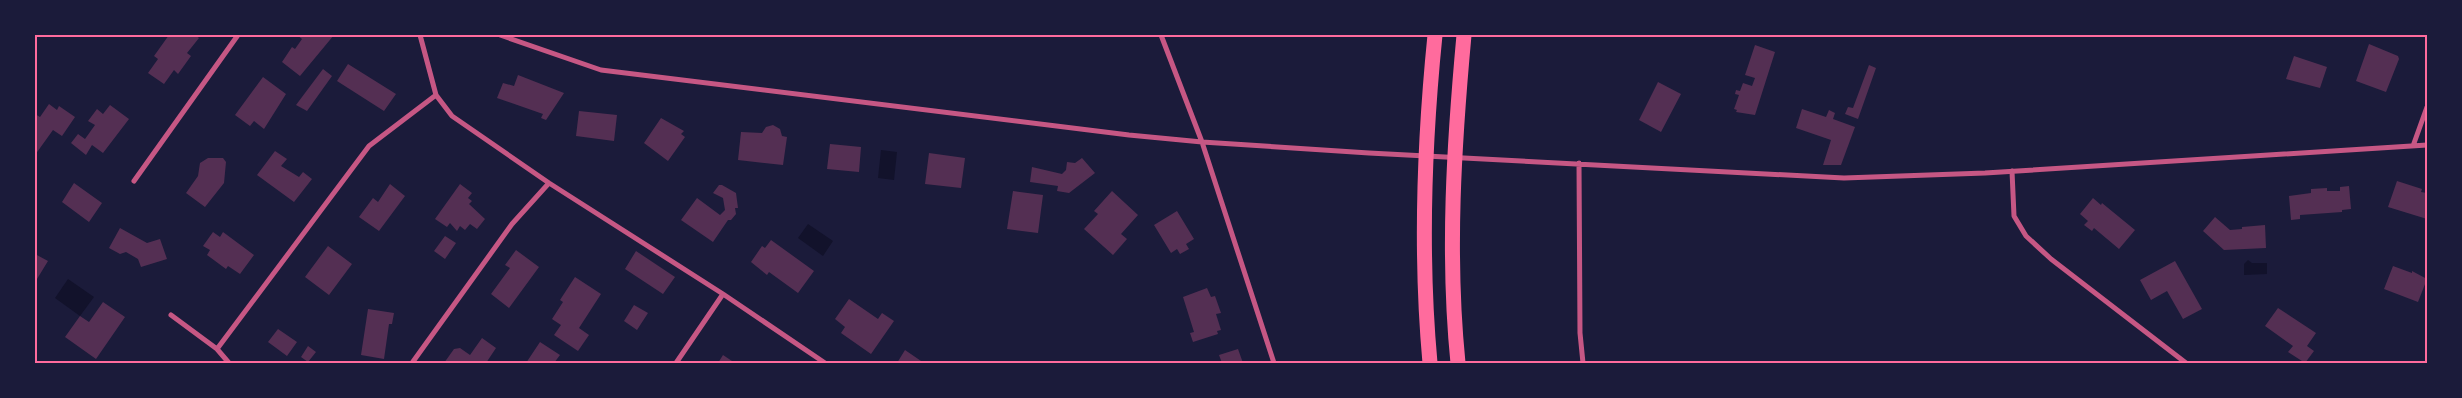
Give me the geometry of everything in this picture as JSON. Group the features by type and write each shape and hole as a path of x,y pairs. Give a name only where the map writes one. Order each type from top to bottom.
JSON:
{"highway":[{"path":"1430,363 1424,232 1428,98 1435,35"},
{"path":"1458,363 1452,232 1457,107 1464,35"}],"street":[{"path":"134,181 238,35"},
{"path":"420,35 436,96 452,116 549,183 723,294 825,363"},
{"path":"500,35 601,70 1016,122 1202,142 1369,153 1844,178 2012,171 2427,145"},
{"path":"1161,35 1202,142 1274,363"},
{"path":"217,349 369,146 436,96"},
{"path":"2413,146 2427,107"},
{"path":"1579,164 1580,333 1583,363"},
{"path":"2012,171 2014,216 2026,236 2051,259 2186,363"},
{"path":"412,363 512,224 549,183"},
{"path":"676,363 723,294"},
{"path":"171,315 217,349 229,363"}],"shaded area":[{"path":"881,150 897,152 894,180 878,178"},
{"path":"808,224 833,241 823,256 798,238"},
{"path":"2248,260 2252,263 2267,263 2267,274 2244,275 2244,264"},
{"path":"68,279 94,297 80,316 55,298"}],"building":[{"path":"169,35 195,35 199,38 187,53 191,56 178,74 174,70 164,84 148,73 158,59 154,56"},
{"path":"297,35 334,35 300,76 282,62 292,47 295,49 302,39"},
{"path":"2369,44 2398,56 2399,59 2386,92 2356,81"},
{"path":"1755,45 1775,52 1755,115 1736,112 1737,110 1734,109 1739,95 1735,94 1736,90 1740,91 1743,83 1752,86 1755,78 1745,75"},
{"path":"2294,56 2327,67 2320,88 2286,79"},
{"path":"348,64 396,94 384,111 337,81"},
{"path":"1869,65 1876,68 1858,119 1845,114 1848,107 1853,108"},
{"path":"323,69 332,76 307,111 296,105"},
{"path":"518,75 564,93 546,120 541,118 543,114 497,98 503,83 514,86"},
{"path":"263,77 286,94 264,129 254,121 250,126 235,115"},
{"path":"1658,82 1681,94 1661,132 1639,120"},
{"path":"49,104 57,110 59,106 75,117 62,136 53,130 35,155 35,114 40,117"},
{"path":"110,105 129,119 103,153 92,145 86,155 71,143 78,134 85,139 95,125 88,121 97,109 103,114"},
{"path":"1802,109 1826,117 1829,110 1835,113 1833,119 1855,127 1841,165 1823,165 1831,140 1796,128"},
{"path":"579,111 617,115 614,141 576,136"},
{"path":"661,118 684,131 681,134 685,137 668,161 644,143"},
{"path":"773,125 780,129 782,136 787,137 783,165 738,160 741,132 762,133 766,127"},
{"path":"830,144 861,147 859,172 827,169"},
{"path":"275,151 287,159 281,166 299,177 303,172 312,179 294,202 257,175"},
{"path":"929,153 965,158 961,188 925,184"},
{"path":"208,158 223,158 226,162 224,183 205,207 186,193 198,176 200,163"},
{"path":"1082,158 1095,173 1069,193 1057,191 1058,186 1030,182 1032,167 1062,174 1066,170 1067,162 1075,163"},
{"path":"2397,181 2422,189 2421,192 2427,193 2427,219 2388,207"},
{"path":"74,183 102,203 89,222 62,202"},
{"path":"390,184 405,196 379,231 359,217 373,198 378,202"},
{"path":"460,184 472,193 468,198 472,201 469,204 485,219 477,229 470,224 465,230 460,226 457,231 450,223 447,227 435,219"},
{"path":"719,185 736,193 738,208 735,208 736,214 731,220 728,220 713,242 681,220 697,198 720,215 725,210 723,198 713,193"},
{"path":"2349,186 2351,209 2342,210 2342,212 2300,215 2300,219 2291,220 2289,196 2311,193 2311,189 2327,188 2327,191 2340,191 2340,187"},
{"path":"1013,191 1043,195 1038,233 1007,229"},
{"path":"1112,191 1138,215 1121,234 1127,239 1113,255 1084,229 1098,214 1094,211"},
{"path":"2093,198 2135,230 2119,249 2094,228 2092,231 2084,225 2088,221 2080,214"},
{"path":"1177,211 1194,239 1186,244 1189,249 1180,254 1177,249 1171,253 1154,225"},
{"path":"2215,217 2230,230 2265,225 2266,248 2224,250 2203,231"},
{"path":"120,228 147,243 160,239 167,259 141,267 138,259 126,252 120,254 109,248"},
{"path":"213,232 220,237 223,232 254,255 240,274 228,266 226,269 207,255 210,250 203,246"},
{"path":"445,236 456,243 445,259 434,251"},
{"path":"771,240 814,271 798,293 769,272 767,275 751,262 762,246 765,248"},
{"path":"328,246 352,264 329,295 305,277"},
{"path":"516,250 539,267 509,308 491,294 510,268 505,265"},
{"path":"636,251 675,277 663,294 625,269"},
{"path":"35,254 48,261 37,279 35,278"},
{"path":"2175,261 2202,309 2183,319 2167,291 2151,300 2140,280"},
{"path":"2393,266 2412,273 2412,271 2427,279 2418,302 2384,289"},
{"path":"575,277 601,294 579,328 589,335 578,351 554,335 561,325 552,319 563,302 560,300"},
{"path":"1207,288 1211,297 1215,296 1221,313 1216,314 1221,330 1217,331 1218,334 1193,342 1190,333 1194,332 1183,297"},
{"path":"849,299 878,319 882,313 894,321 871,354 841,333 845,327 835,319"},
{"path":"103,302 125,317 96,359 65,337 80,316 89,322"},
{"path":"634,305 648,313 637,330 624,321"},
{"path":"2278,308 2316,333 2307,346 2314,351 2305,363 2288,352 2293,346 2265,326"},
{"path":"368,309 394,313 392,324 389,324 384,359 361,355"},
{"path":"278,329 297,342 287,356 268,342"},
{"path":"482,338 496,348 486,363 444,363 454,349 460,348 470,355"},
{"path":"540,342 560,355 554,363 526,363"},
{"path":"308,346 316,352 308,362 301,357"},
{"path":"1238,349 1243,363 1222,363 1219,355"},
{"path":"905,350 924,363 897,363"},
{"path":"723,355 735,363 718,363"}]}
